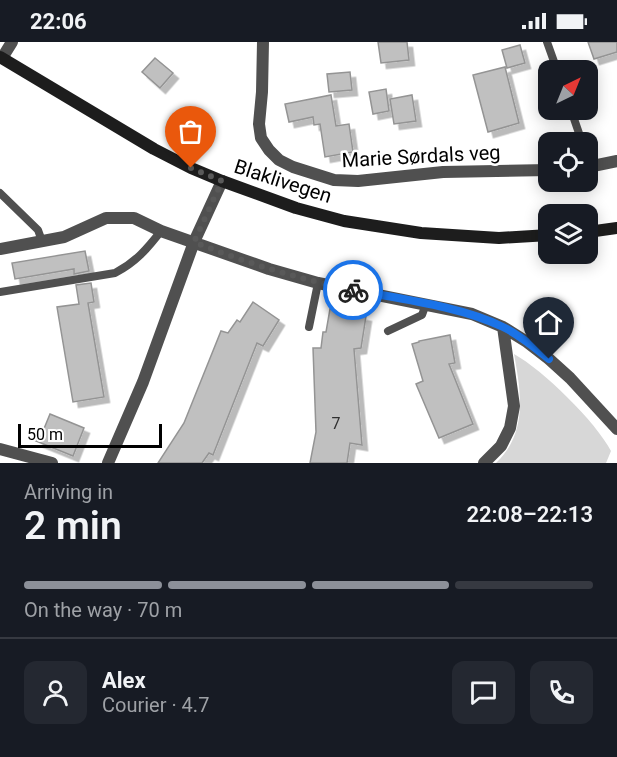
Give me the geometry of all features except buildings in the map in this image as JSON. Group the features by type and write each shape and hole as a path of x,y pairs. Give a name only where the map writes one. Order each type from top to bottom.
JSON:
{"main road":[{"name":"Blaklivegen","path":"1,57 154,149 191,168 296,208 344,221 421,233 499,238 538,236"},
{"path":"598,231 617,228"}],"street":[{"path":"1,57 12,42"},
{"name":"Marie Sørdals veg","path":"263,42 259,124 261,138 279,160 293,167 334,180 358,181 443,172 538,170"},
{"path":"598,165 617,161"},
{"path":"108,463 143,382 194,242 222,181"},
{"path":"0,249 64,237 105,218 134,218 161,231 269,269 318,282 472,314 504,327 549,359 570,378 617,429"},
{"path":"484,463 501,446 510,428 514,406 504,327"},
{"path":"0,449 48,462"}],"lane":[{"path":"547,42 553,60"},
{"path":"0,194 38,230 42,241"},
{"path":"0,292 115,273 131,264 150,246 161,231"},
{"path":"309,327 318,282"},
{"path":"388,331 422,315 426,304"}],"shaded area":[{"path":"514,354 553,384 594,426 611,451 606,463 496,463 513,439 518,425 520,397"}],"way so far":[{"path":"191,168 222,181 194,242 269,269 353,290"}],"route":[{"path":"353,290 472,314 504,327 549,359"}]}
